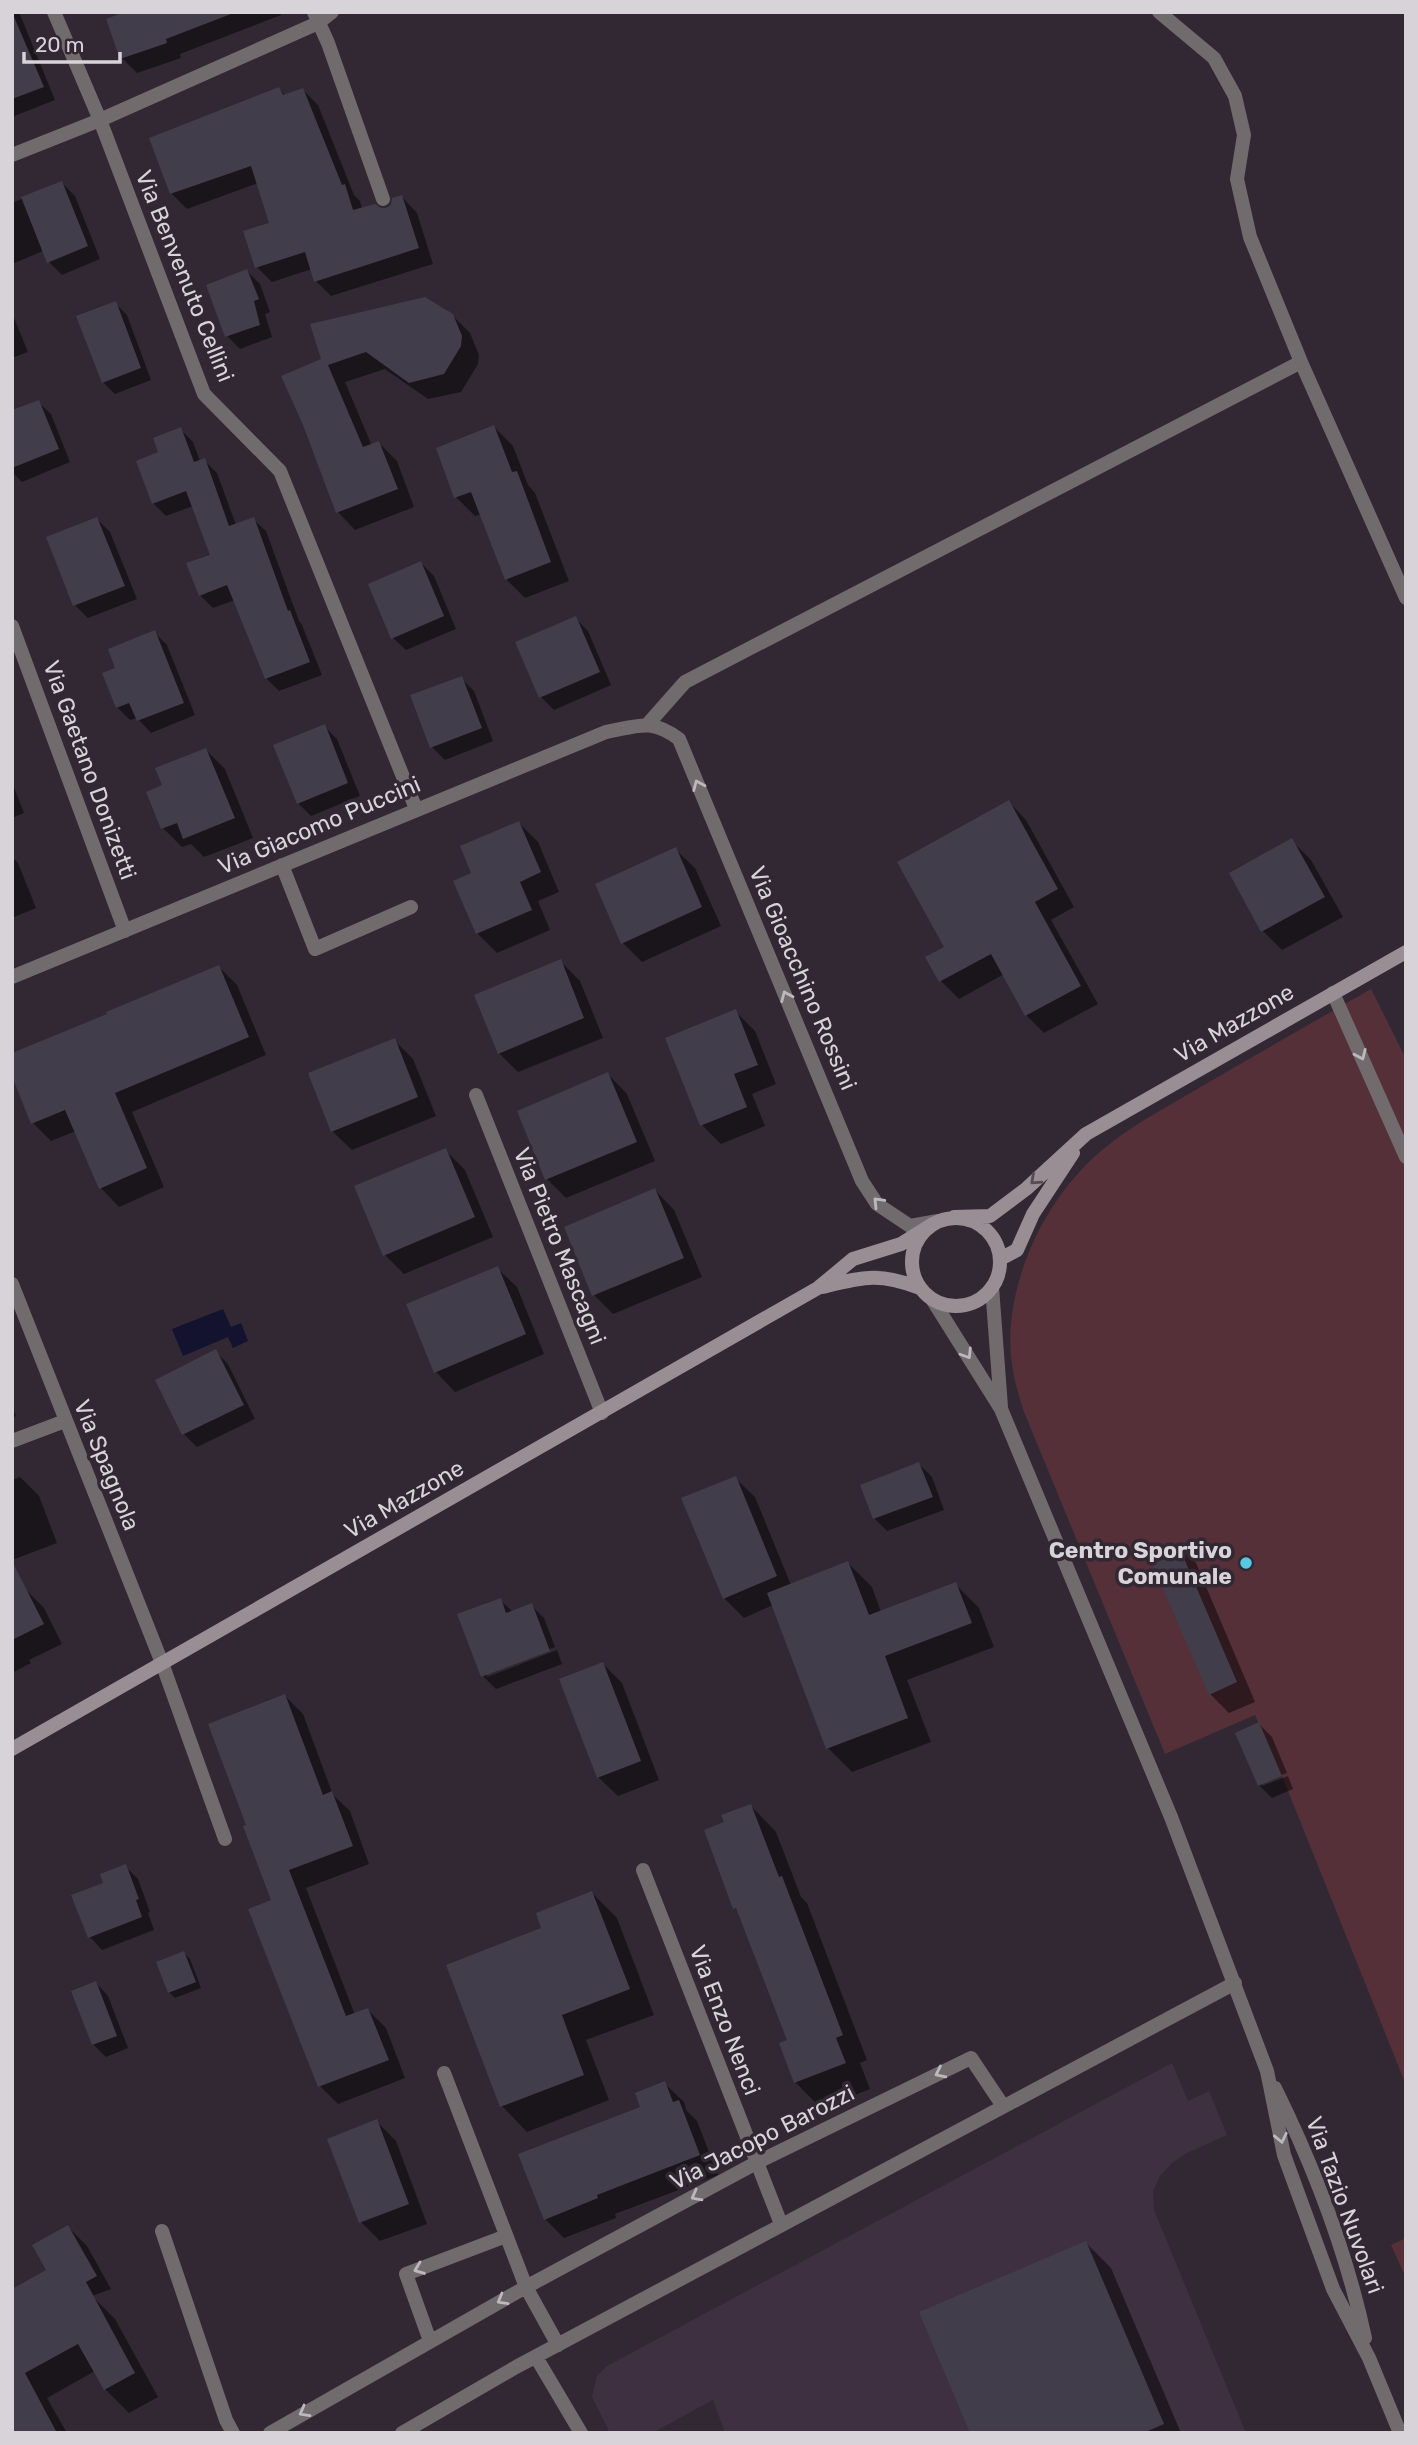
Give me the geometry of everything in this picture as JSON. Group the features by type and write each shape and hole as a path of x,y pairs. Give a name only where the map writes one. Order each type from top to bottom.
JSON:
{"main road":[{"name":"Via Mazzone","path":"12,1749 818,1288 853,1259 901,1244 936,1222 954,1217 990,1216 1026,1189 1086,1134 1406,952"},
{"name":"Via Mazzone","path":"992,1287 1000,1259 1017,1250 1033,1214 1086,1134"},
{"path":"954,1217 980,1224 997,1245 1000,1259"},
{"path":"920,1288 913,1275 911,1260 914,1245 922,1233 936,1222"},
{"name":"Via Mazzone","path":"818,1288 867,1276 886,1277 920,1288 932,1299"},
{"path":"932,1299 958,1306 983,1297 992,1287"}],"street":[{"name":"Via Benvenuto Cellini","path":"54,12 100,120 204,394 280,471 416,809"},
{"path":"12,155 100,120 332,12"},
{"path":"1160,12 1214,58 1235,96 1244,135 1237,179 1250,237 1301,362 1406,598"},
{"path":"316,18 383,199"},
{"path":"647,725 685,682 1301,362"},
{"name":"Via Gaetano Donizetti","path":"12,626 125,930"},
{"name":"Via Giacomo Puccini","path":"12,977 606,732 647,725"},
{"name":"Via Gioacchino Rossini","path":"647,725 662,726 679,739 862,1181 877,1204 909,1226 936,1222"},
{"path":"282,865 315,949 411,907"},
{"path":"1333,993 1406,1157"},
{"name":"Via Pietro Mascagni","path":"475,1095 602,1413"},
{"name":"Via Spagnola","path":"12,1284 17,1308 162,1663 225,1839"},
{"path":"992,1287 1001,1409"},
{"path":"932,1299 1001,1409 1171,1817 1267,2071 1284,2155 1333,2289 1369,2358 1400,2433"},
{"path":"12,1441 65,1421"},
{"name":"Via Enzo Nenci","path":"643,1870 781,2224"},
{"path":"402,2433 558,2344 1235,1983"},
{"name":"Via Jacopo Barozzi","path":"270,2433 526,2287 757,2163 971,2058 1003,2106"},
{"name":"Via Tazio Nuvolari","path":"1267,2071 1305,2148 1319,2187 1352,2280 1369,2358"},
{"path":"444,2073 526,2287 558,2344"},
{"path":"162,2231 226,2420 233,2433"},
{"path":"430,2342 406,2274 506,2236"},
{"path":"536,2357 581,2433"}],"shaded area":[{"name":"Centro Sportivo Comunale","path":"1371,989 1406,1059 1406,2085 1255,1715 1165,1754 1024,1412 1010,1346 1014,1300 1027,1256 1048,1214 1091,1160 1113,1141 1150,1117"},
{"path":"223,1309 231,1327 241,1323 248,1341 233,1348 228,1337 183,1356 172,1329"},
{"path":"1172,2063 1188,2101 1209,2091 1227,2135 1185,2154 1172,2163 1160,2176 1153,2191 1154,2210 1246,2433 725,2433 713,2400 652,2433 610,2433 592,2397 597,2376 607,2366"},
{"path":"1406,2238 1406,2278 1391,2245"}],"building":[{"path":"12,12 44,87 12,99"},
{"path":"124,12 231,14 166,39 167,43 120,59 106,19"},
{"path":"279,87 283,95 303,88 342,185 345,184 353,210 375,204 386,208 391,205 392,198 402,195 419,248 314,282 305,252 255,268 243,231 269,223 251,166 170,194 149,138"},
{"path":"62,181 88,246 47,263 21,197"},
{"path":"247,269 259,299 254,301 260,325 225,337 206,285"},
{"path":"425,297 453,314 462,336 461,346 444,374 409,383 366,352 328,365 363,447 379,441 398,489 336,513 303,425 281,376 321,359 310,324"},
{"path":"116,301 141,368 102,383 76,316"},
{"path":"39,400 59,449 12,468 12,410"},
{"path":"494,425 512,472 517,471 551,562 505,580 471,492 454,498 436,448"},
{"path":"181,427 194,462 205,458 229,526 254,517 288,611 290,610 310,662 265,679 227,585 199,596 186,563 210,555 186,491 152,504 136,461 158,452 153,438"},
{"path":"97,517 125,586 73,606 46,537"},
{"path":"421,561 444,616 391,639 368,584"},
{"path":"576,616 600,672 539,698 515,642"},
{"path":"155,630 184,703 137,721 129,703 116,708 102,673 115,668 108,649"},
{"path":"462,676 482,728 430,748 410,695"},
{"path":"325,724 348,783 297,804 273,745"},
{"path":"206,748 235,818 183,839 177,823 161,829 146,792 162,785 155,768"},
{"path":"1009,800 1058,889 1035,902 1081,986 1025,1016 991,954 939,982 925,957 944,947 897,862"},
{"path":"519,821 541,872 520,882 532,910 476,934 453,881 471,873 460,846"},
{"path":"1292,838 1325,897 1261,932 1229,873"},
{"path":"676,847 702,907 621,944 595,884"},
{"path":"561,959 584,1018 498,1054 474,995"},
{"path":"219,965 249,1037 115,1093 147,1168 99,1189 65,1110 31,1124 12,1076 12,1053"},
{"path":"736,1009 758,1065 734,1074 747,1107 700,1126 665,1038"},
{"path":"395,1038 418,1097 331,1132 308,1073"},
{"path":"608,1072 637,1142 545,1180 517,1111"},
{"path":"446,1148 475,1217 383,1256 354,1186"},
{"path":"655,1188 684,1258 592,1296 564,1227"},
{"path":"498,1266 526,1334 434,1373 406,1304"},
{"path":"216,1349 244,1405 182,1435 155,1380"},
{"path":"919,1462 933,1497 873,1519 860,1485"},
{"path":"736,1476 777,1576 723,1599 681,1498"},
{"path":"1177,1542 1237,1682 1209,1695 1148,1554"},
{"path":"12,1561 44,1624 12,1640"},
{"path":"848,1561 869,1615 956,1582 972,1623 885,1656 908,1718 826,1749 767,1593"},
{"path":"501,1598 506,1613 532,1603 550,1651 481,1677 457,1614"},
{"path":"603,1662 641,1761 597,1778 559,1679"},
{"path":"285,1694 323,1795 332,1791 353,1846 289,1870 346,2016 368,2008 389,2060 318,2087 248,1909 271,1900 208,1724"},
{"path":"1259,1722 1282,1776 1258,1786 1235,1733"},
{"path":"751,1804 779,1877 782,1876 843,2035 836,2038 846,2063 794,2083 779,2043 787,2040 704,1830 724,1822 721,1815"},
{"path":"126,1864 139,1899 136,1900 142,1917 88,1938 71,1895 103,1883 100,1874"},
{"path":"592,1891 630,1989 562,2015 584,2075 500,2107 446,1965 541,1928 536,1913"},
{"path":"184,1951 196,1982 168,1993 156,1962"},
{"path":"96,1981 117,2036 92,2045 71,1991"},
{"path":"665,2081 673,2102 679,2100 700,2155 597,2195 598,2198 544,2220 518,2154 640,2107 635,2093"},
{"path":"377,2119 409,2204 359,2223 327,2139"},
{"path":"68,2225 97,2276 86,2282 135,2373 104,2390 78,2344 25,2373 57,2433 12,2433 12,2289 46,2270 32,2245"},
{"path":"1086,2241 1164,2424 1143,2433 970,2433 919,2312"}],"place":[{"name":"Centro Sportivo Comunale","path":"1246,1563"}]}
